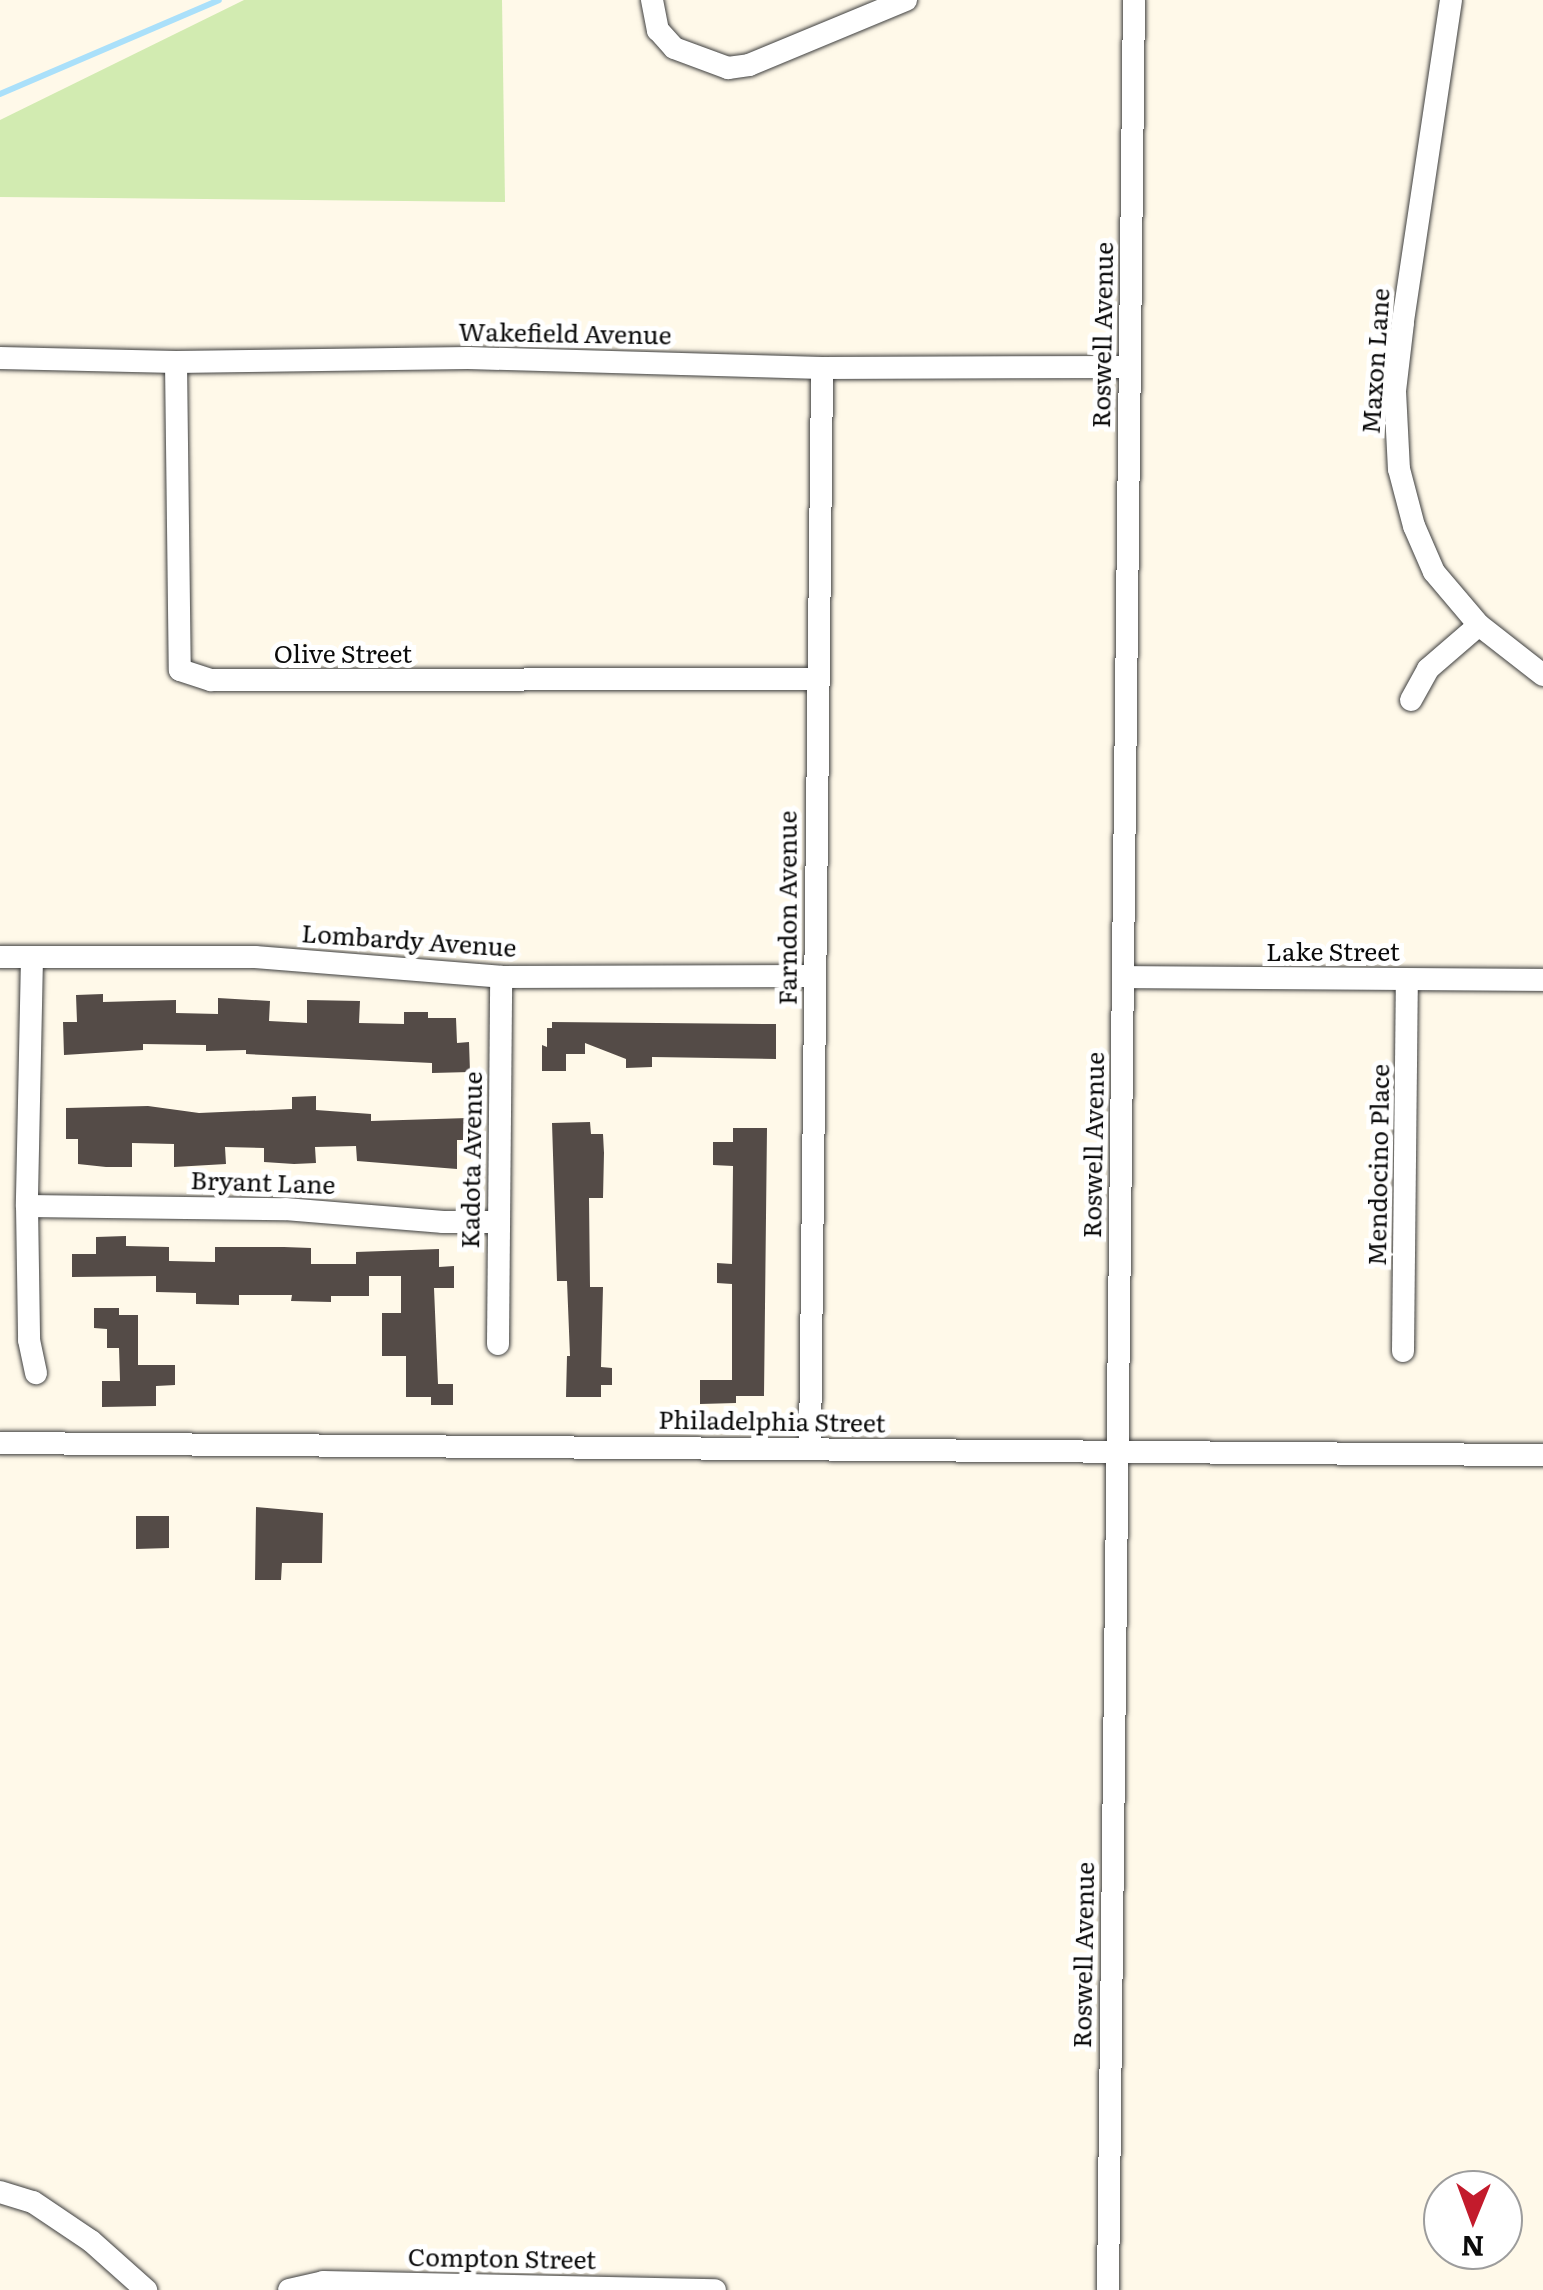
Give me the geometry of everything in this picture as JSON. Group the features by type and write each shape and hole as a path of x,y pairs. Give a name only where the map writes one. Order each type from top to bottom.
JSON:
{"street":[{"path":"652,0 658,30 674,48 728,68 749,65 906,0"},
{"name":"Roswell Avenue","path":"1108,2290 1134,0"},
{"name":"Maxon Lane","path":"1451,0 1403,323 1395,438 1414,526 1434,572 1479,625 1543,674"},
{"name":"Wakefield Avenue","path":"0,358 176,362 468,358 822,368 1129,366"},
{"name":"Olive Street","path":"176,362 180,670 212,680 816,679"},
{"name":"Farndon Avenue","path":"810,1448 822,368"},
{"path":"1411,700 1428,670 1479,625"},
{"name":"Lombardy Avenue","path":"0,957 255,957 501,977 814,976"},
{"path":"32,958 27,1206 29,1340 36,1373"},
{"name":"Kadota Avenue","path":"498,1344 501,977"},
{"name":"Lake Street","path":"1123,977 1543,980"},
{"name":"Mendocino Place","path":"1403,1350 1407,980"},
{"name":"Bryant Lane","path":"27,1206 248,1208 496,1222"},
{"name":"Philadelphia Street","path":"0,1443 1543,1455"},
{"path":"0,2192 33,2202 91,2241 146,2290"},
{"name":"Compton Street","path":"289,2290 323,2282 715,2290"}],"green space":[{"path":"244,0 502,0 505,202 0,197 0,120"}],"building":[{"path":"103,994 103,1002 176,1000 176,1013 218,1014 218,998 270,1001 269,1021 307,1023 307,1000 360,1001 359,1023 404,1024 404,1012 428,1012 428,1018 456,1018 457,1043 469,1042 470,1072 432,1073 432,1063 246,1054 246,1050 206,1051 206,1045 143,1044 143,1050 64,1055 63,1022 77,1022 76,995"},
{"path":"552,1022 776,1024 776,1059 652,1057 652,1067 626,1068 626,1059 585,1043 585,1054 566,1054 566,1071 542,1071 542,1045 547,1047 547,1028 552,1028"},
{"path":"316,1096 316,1110 371,1114 371,1121 468,1118 468,1140 457,1140 457,1169 357,1161 356,1146 315,1147 316,1163 294,1164 264,1162 264,1148 225,1147 226,1164 174,1167 174,1144 132,1143 132,1167 106,1167 78,1164 78,1139 66,1139 66,1108 148,1106 199,1113 292,1109 292,1097"},
{"path":"590,1122 591,1134 603,1134 604,1153 603,1198 589,1198 590,1287 603,1287 601,1367 612,1368 612,1385 601,1385 601,1397 566,1397 570,1356 567,1281 557,1281 552,1123"},
{"path":"733,1128 767,1128 764,1396 736,1396 736,1403 700,1404 700,1380 732,1380 732,1284 717,1283 717,1263 732,1264 733,1166 713,1165 713,1142 733,1142"},
{"path":"126,1236 126,1246 169,1247 169,1261 215,1262 215,1247 311,1248 311,1264 356,1264 356,1252 439,1249 439,1267 454,1266 454,1288 434,1288 438,1384 453,1384 453,1405 431,1405 431,1397 406,1397 406,1356 382,1356 382,1313 401,1313 401,1276 369,1276 369,1296 331,1296 331,1302 291,1301 292,1295 239,1295 239,1305 196,1304 196,1293 156,1292 156,1276 72,1277 72,1254 96,1254 96,1237"},
{"path":"94,1308 119,1308 119,1315 138,1315 138,1365 175,1365 175,1385 156,1386 156,1406 102,1407 102,1381 120,1381 119,1348 107,1348 107,1329 94,1328"},
{"path":"256,1507 323,1513 322,1563 282,1563 281,1580 255,1580"},
{"path":"136,1516 169,1516 169,1548 136,1549"}],"waterway":[{"path":"0,94 219,0"}]}
